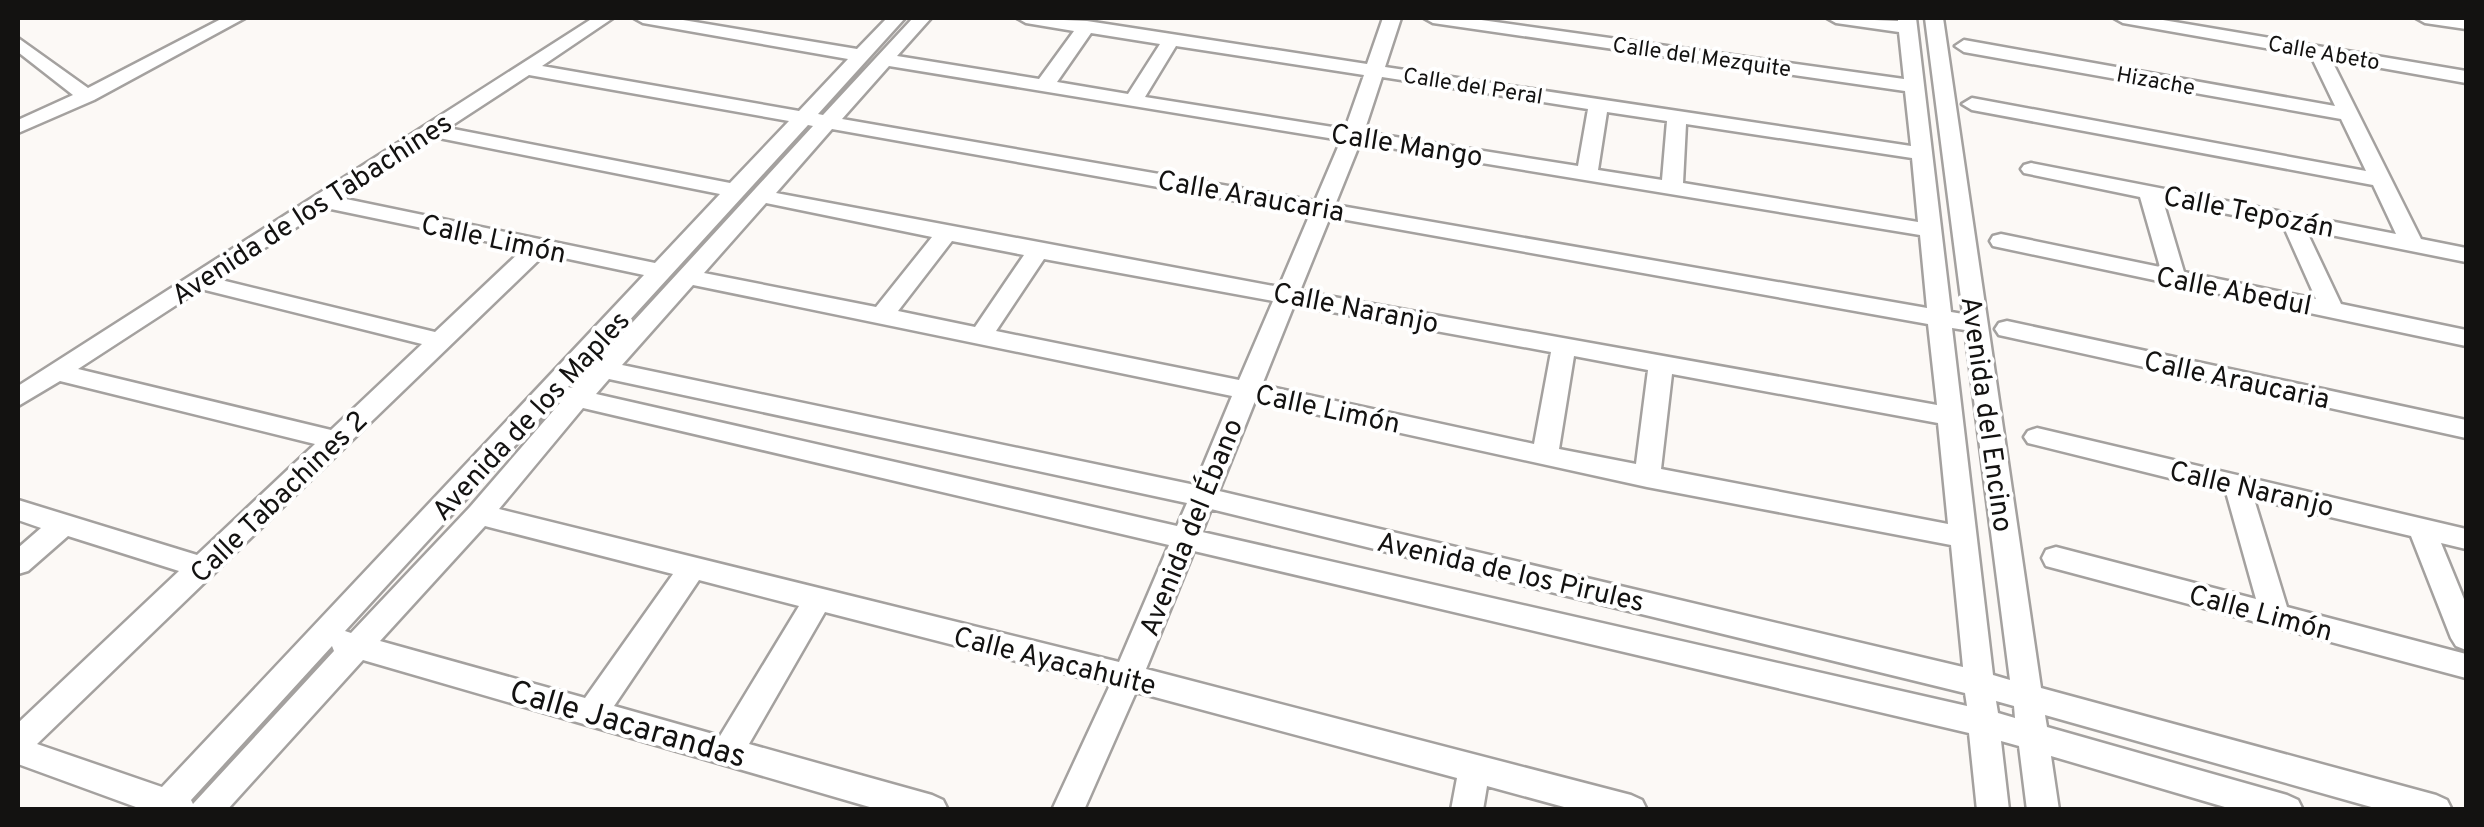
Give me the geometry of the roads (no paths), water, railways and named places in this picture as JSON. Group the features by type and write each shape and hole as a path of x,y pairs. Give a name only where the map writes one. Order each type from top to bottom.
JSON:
{"street":[{"path":"18,127 88,96 236,18"},
{"name":"Avenida de los Tabachines","path":"18,397 604,18"},
{"name":"Calle Mango","path":"643,18 1929,230"},
{"name":"Avenida de los Maples","path":"590,367 663,272 828,124 874,58 896,18"},
{"name":"Avenida de los Maples","path":"171,808 323,637 590,367 690,277 802,119 922,18"},
{"name":"Calle del Peral","path":"1026,18 1920,154"},
{"name":"Avenida del Ébano","path":"1068,810 1204,497 1353,135 1392,18"},
{"name":"Calle del Mezquite","path":"1433,18 1912,86"},
{"path":"1836,18 1907,23"},
{"name":"Avenida del Encino","path":"1934,18 2043,810"},
{"name":"Calle Abeto","path":"2123,18 2466,78"},
{"path":"2425,18 2466,21"},
{"name":"Avenida del Encino","path":"1907,23 1994,810"},
{"path":"1045,85 1087,26"},
{"path":"1134,99 1171,40"},
{"path":"18,43 88,96"},
{"name":"Hizache","path":"1964,46 2348,114"},
{"path":"2318,51 2412,244"},
{"name":"Calle Araucaria","path":"526,69 1974,324"},
{"path":"1972,104 2380,180"},
{"path":"1587,172 1598,105"},
{"path":"1672,186 1677,118"},
{"name":"Calle Naranjo","path":"430,130 946,233 1951,416"},
{"name":"Calle Tepozán","path":"2031,169 2466,255"},
{"path":"2149,191 2174,279"},
{"name":"Calle Limón","path":"325,200 663,272"},
{"path":"2291,220 2332,310"},
{"path":"881,317 946,233"},
{"name":"Calle Abedul","path":"2001,241 2466,338"},
{"name":"Calle Tabachines 2","path":"18,742 538,248"},
{"path":"980,338 1038,250"},
{"name":"Calle Limón","path":"690,277 1246,390 1646,477 1966,538"},
{"path":"200,282 440,340"},
{"name":"Calle Araucaria","path":"2008,328 2466,429"},
{"path":"1544,456 1564,348"},
{"path":"1646,477 1662,366"},
{"name":"Avenida de los Pirules","path":"590,367 1204,497 1980,684 2436,810"},
{"path":"55,372 336,440"},
{"name":"Avenida de los Maples","path":"206,810 479,514 564,395"},
{"name":"Avenida de los Pirules","path":"564,395 1985,723 2287,810"},
{"name":"Calle Naranjo","path":"2036,437 2466,539"},
{"path":"2237,484 2276,615"},
{"path":"18,510 204,568"},
{"name":"Calle Ayacahuite","path":"479,514 1128,677 1597,806 1630,810"},
{"path":"18,563 64,524"},
{"path":"2421,528 2466,638"},
{"name":"Calle Limón","path":"2056,558 2466,666"},
{"path":"592,713 692,569"},
{"path":"728,751 816,601"},
{"name":"Calle Jacarandas","path":"323,637 932,810"},
{"path":"18,750 171,808"},
{"path":"1467,810 1474,770"}]}
